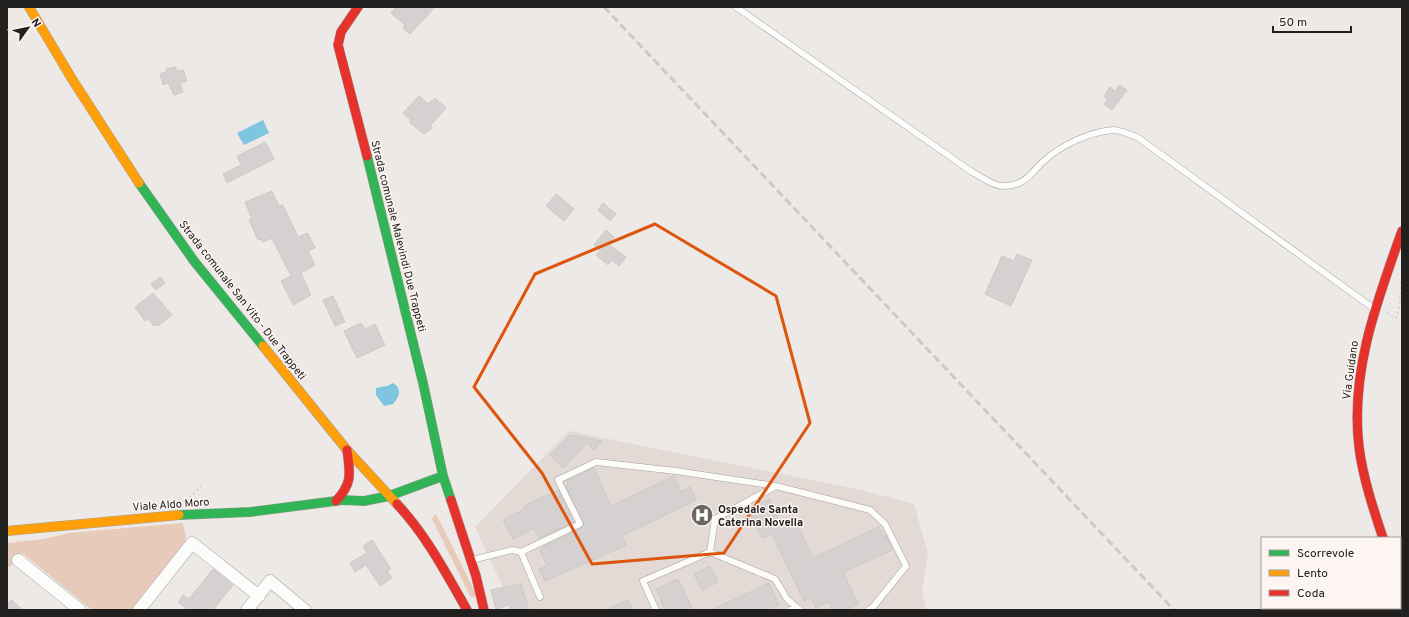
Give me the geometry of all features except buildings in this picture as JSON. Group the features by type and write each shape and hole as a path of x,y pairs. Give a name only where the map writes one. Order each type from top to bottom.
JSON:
{"main road":[{"name":"Strada comunale San Vito - Due Trappeti","path":"29,7 80,92 148,196 194,261 348,450 410,518 427,541 467,610"},
{"name":"Strada comunale Malevindi Due Trappeti","path":"358,7 341,34 338,40 338,46 350,86 388,238 431,416 443,476 480,590 484,610"},
{"name":"Via Guidano","path":"1383,537 1369,496 1358,438 1357,394 1363,348 1375,308 1402,231"},
{"path":"339,501 347,490 350,480 348,450"},
{"name":"Viale Aldo Moro","path":"7,531 175,515 250,512 339,501 364,501 389,496 443,476"},
{"path":"367,489 382,487"},
{"name":"Viale Aldo Moro","path":"339,501 357,492"},
{"path":"1401,589 1402,594"}],"street":[{"path":"139,610 192,543 258,596"},
{"path":"18,560 80,610"},
{"path":"247,610 270,581 305,610"}],"lane":[{"path":"736,7 972,172 1001,186 1016,184 1029,178 1044,161 1066,144 1114,130 1137,136 1375,308"},
{"path":"470,560 512,550 520,552 580,524 558,480 596,462 676,470 776,486 870,510 885,524 906,566 873,607 868,610"},
{"path":"710,552 715,519 776,486"},
{"path":"520,552 540,596"},
{"path":"656,610 643,581 710,552 775,579 795,609"}],"path":[{"path":"1375,308 1396,318 1399,307 1402,276"}],"highlighted area":[{"path":"655,224 776,296 810,423 724,553 592,564 542,473 474,387 535,274"}],"shaded area":[{"name":"Ospedale Santa Caterina Novella","path":"569,431 861,490 914,504 928,553 922,591 926,610 529,610 521,584 503,587 475,527"},
{"path":"434,515 437,516 476,594 473,598 470,596 432,519"},
{"path":"183,523 186,538 184,544 131,610 92,610 22,553 10,567 7,565 7,543 44,539 69,533"}],"water":[{"path":"263,120 269,133 244,145 237,133"},
{"path":"393,383 398,387 398,396 393,404 384,406 376,395 376,388"}],"railway":[{"path":"604,7 1174,610"}],"traffic: fast":[{"path":"367,156 423,383 443,476"},
{"path":"139,183 194,261 263,346"},
{"path":"179,515 250,512 343,500 364,501 389,496 443,476 451,500"}],"traffic: slow":[{"path":"29,7 72,79 139,183"},
{"path":"263,346 347,450 397,504"},
{"path":"7,531 179,515"}],"traffic: jam":[{"path":"358,7 341,32 338,45 367,156"},
{"path":"1383,537 1369,493 1361,459 1357,419 1358,391 1362,364 1375,310 1402,231"},
{"path":"336,501 348,483 349,465 347,450"},
{"path":"451,500 476,576 484,610"},
{"path":"397,504 426,541 467,610"}],"place":[{"name":"Ospedale Santa Caterina Novella","path":"702,515"}]}
